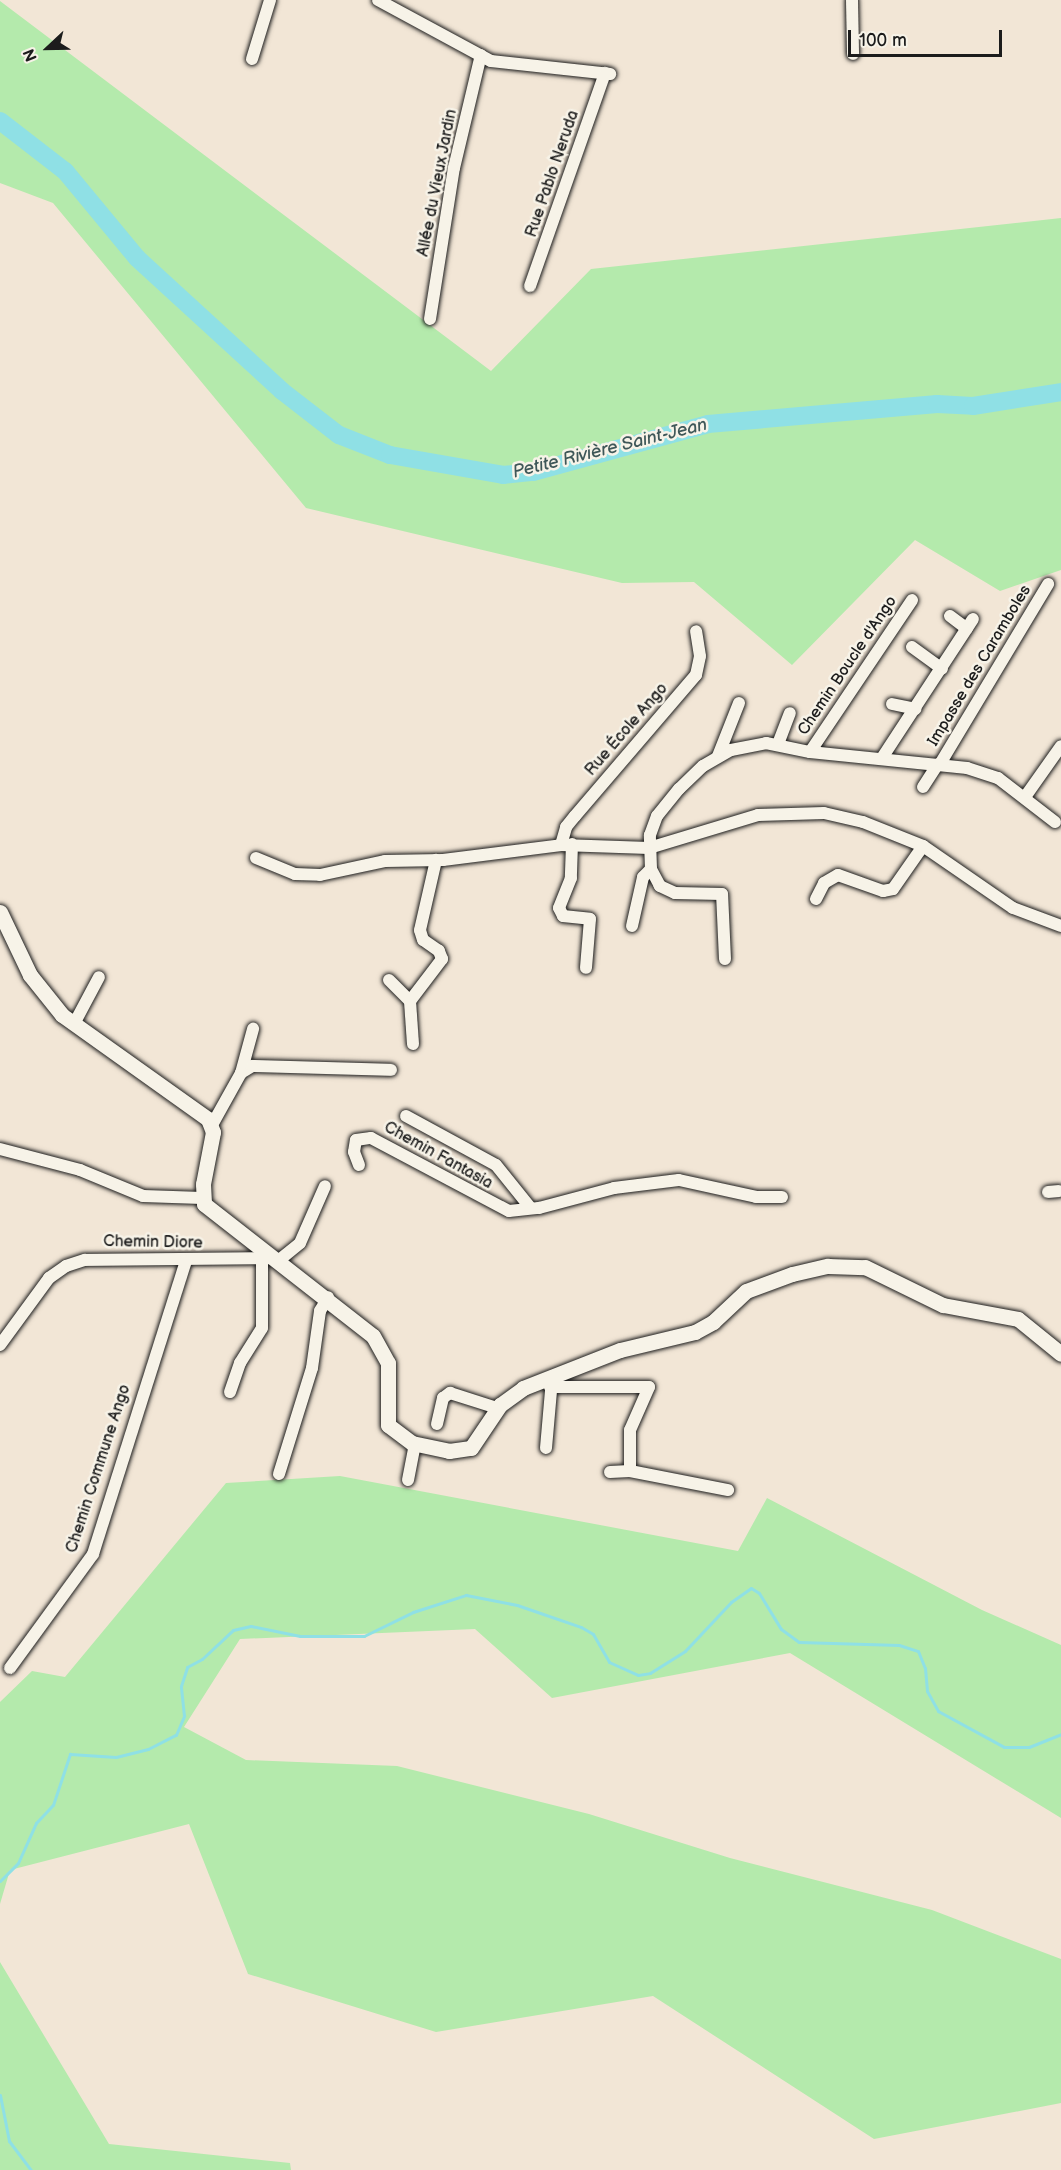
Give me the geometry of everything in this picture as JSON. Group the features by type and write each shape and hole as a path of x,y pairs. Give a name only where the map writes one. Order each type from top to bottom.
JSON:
{"street":[{"path":"252,59 270,0"},
{"name":"Rue Pablo Neruda","path":"378,0 491,61 608,74 530,286"},
{"path":"852,0 853,54"},
{"name":"Allée du Vieux Jardin","path":"430,319 454,168 481,55"},
{"name":"Impasse des Caramboles","path":"939,764 1048,584"},
{"name":"Chemin Boucle d'Ango","path":"810,752 912,600"},
{"path":"882,758 970,624 950,616"},
{"name":"Rue École Ango","path":"586,968 590,919 563,916 559,908 571,878 566,827 696,675 700,656 696,631"},
{"path":"912,647 942,669"},
{"path":"718,756 739,703"},
{"path":"892,704 915,709"},
{"name":"Chemin Boucle d'Ango","path":"778,744 790,712"},
{"name":"Chemin Boucle d'Ango","path":"651,869 649,848 652,826 662,808 703,765 718,756 755,744 778,744 810,752 939,764 984,772 1025,796 1055,822"},
{"path":"1025,796 1061,746"},
{"path":"923,787 939,764"},
{"path":"256,858 305,876 385,861 436,860 567,845 649,848 734,820 780,812 843,815 923,846 1013,908 1061,926"},
{"path":"816,899 824,883 838,875 883,891 893,889 923,846"},
{"path":"410,1001 442,959 439,951 423,940 420,930 436,860"},
{"path":"632,926 643,877 651,869 667,890 722,894 725,959"},
{"path":"0,912 30,975 51,1003 74,1024 171,1089 212,1125"},
{"path":"74,1024 99,977"},
{"path":"389,980 410,1001 413,1044"},
{"path":"253,1029 242,1073 212,1125 202,1198 216,1216 271,1260 328,1297 380,1344 388,1363 388,1425 402,1439 449,1451 471,1448 497,1408 523,1388 551,1382 620,1350 695,1332 714,1322 735,1298 767,1281 840,1265 878,1271 943,1305 1018,1319 1061,1354"},
{"path":"242,1073 262,1064 391,1070"},
{"name":"Chemin Fantasia","path":"406,1116 496,1165 529,1206"},
{"name":"Chemin Fantasia","path":"359,1165 356,1140 371,1138 500,1209 529,1206 539,1208 614,1188 679,1180 756,1197 782,1197"},
{"path":"0,1149 80,1170 144,1196 202,1198"},
{"path":"271,1260 300,1243 325,1186"},
{"name":"Chemin Diore","path":"0,1345 34,1295 66,1266 107,1258 186,1261 271,1260"},
{"path":"230,1392 240,1363 262,1328 271,1260"},
{"name":"Chemin Commune Ango","path":"10,1668 93,1554 186,1261"},
{"path":"279,1474 312,1368 320,1311 328,1297"},
{"path":"546,1448 551,1382"},
{"path":"551,1382 649,1387 630,1430 630,1471"},
{"path":"437,1424 443,1398 450,1393 497,1408"},
{"path":"408,1480 415,1444"},
{"path":"610,1472 630,1471 728,1490"}],"green space":[{"path":"0,1 491,371 591,269 1061,218 1061,570 1000,591 915,540 792,665 694,582 622,583 306,508 53,203 0,183"},
{"path":"340,1476 738,1551 767,1498 982,1610 1061,1645 1061,1818 790,1653 552,1698 475,1629 240,1639 184,1727 246,1760 397,1766 589,1814 730,1858 932,1910 1061,1959 1061,2103 874,2139 653,1996 436,2032 248,1974 189,1824 10,1870 0,1904 0,1702 32,1671 65,1677 226,1483"},
{"path":"0,1962 109,2144 290,2163 291,2170 0,2170"}],"waterway":[{"name":"Petite Rivière Saint-Jean","path":"0,121 65,171 137,258 282,391 339,435 390,455 503,475 533,472 708,424 937,404 973,406 1061,392"},
{"path":"0,1881 18,1863 36,1823 53,1805 70,1754 116,1757 148,1749 176,1735 184,1716 181,1686 187,1667 202,1659 233,1630 251,1626 300,1636 364,1636 413,1612 466,1595 517,1605 581,1627 593,1634 609,1662 638,1675 650,1673 685,1651 731,1602 751,1588 759,1593 781,1629 799,1642 899,1645 918,1651 925,1668 927,1691 938,1711 1004,1747 1029,1747 1061,1734"},
{"path":"0,2095 9,2141 31,2170"}]}
